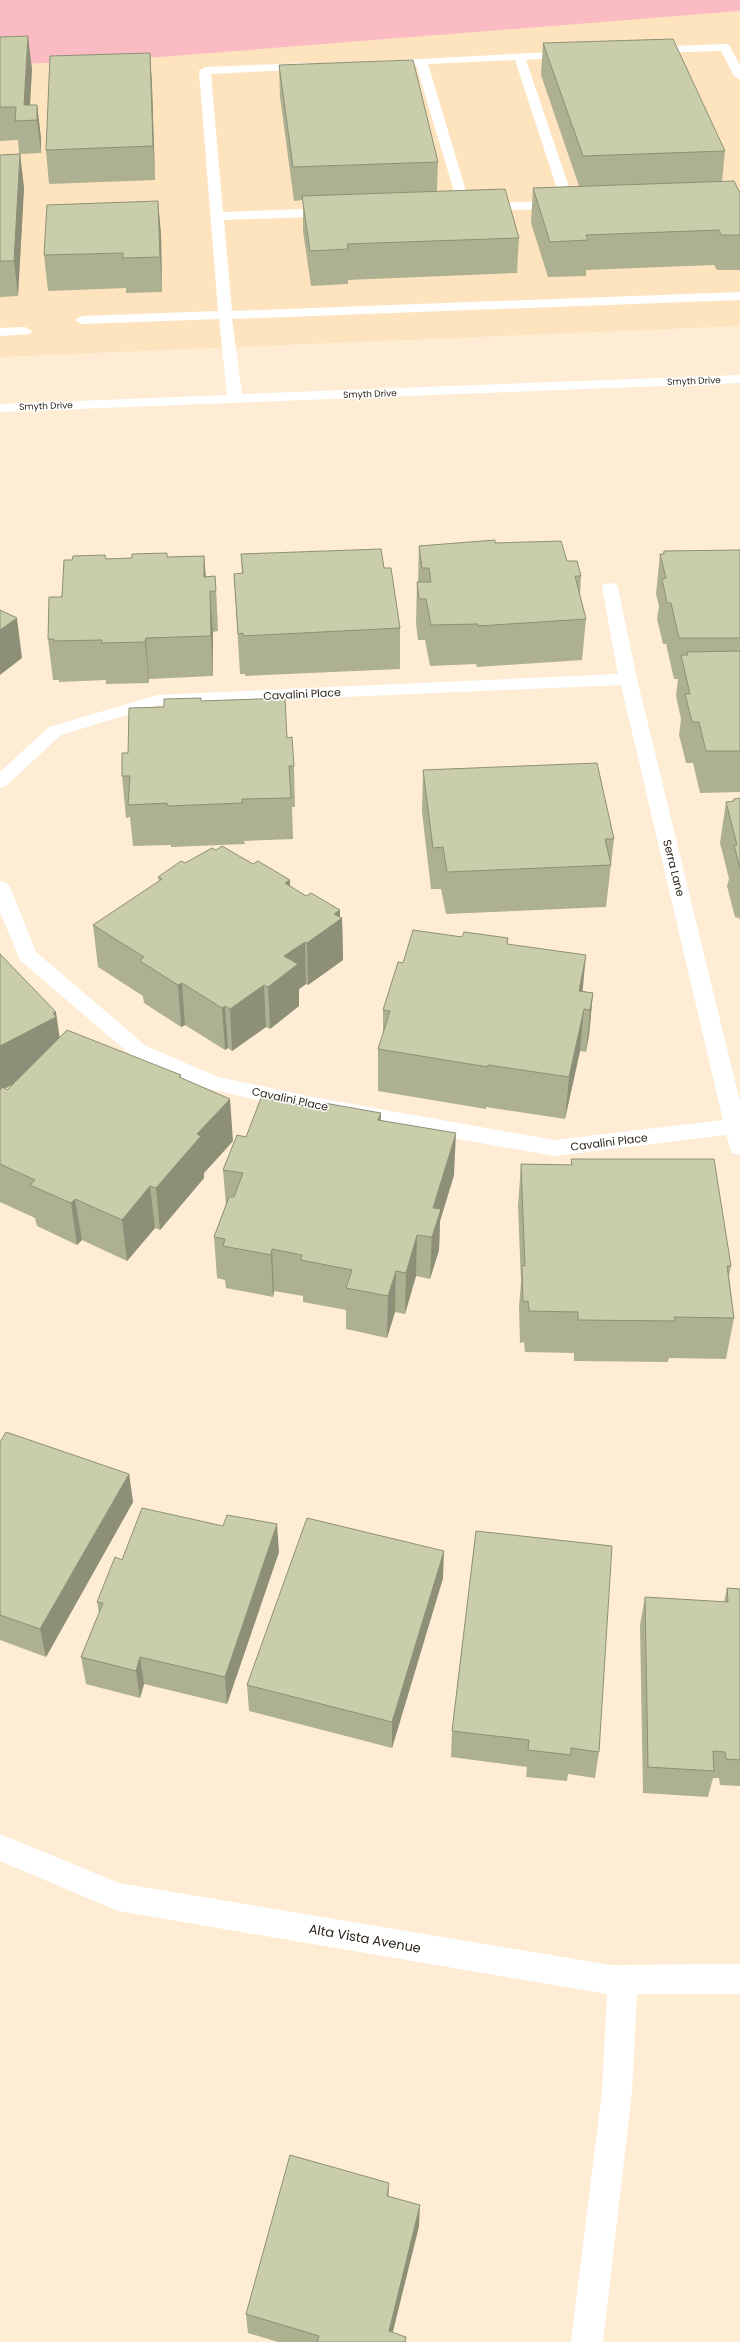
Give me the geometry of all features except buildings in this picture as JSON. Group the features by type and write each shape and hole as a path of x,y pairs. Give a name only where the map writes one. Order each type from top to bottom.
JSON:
{"street":[{"path":"638,51 726,46 740,76"},
{"path":"373,64 582,53"},
{"path":"519,56 568,205"},
{"path":"420,61 465,208"},
{"path":"235,399 225,315 205,72 317,66"},
{"path":"449,208 584,204"},
{"path":"217,216 345,212"},
{"path":"82,320 740,296"},
{"path":"0,332 25,331"},
{"name":"Smyth Drive","path":"0,408 740,379"},
{"name":"Serra Lane","path":"610,588 628,679 740,1147"},
{"name":"Cavalini Place","path":"0,782 55,731 158,700 628,679"},
{"name":"Cavalini Place","path":"0,887 27,955 139,1051 214,1083 313,1105 554,1148 736,1126"},
{"name":"Alta Vista Avenue","path":"0,1847 118,1897 604,1979 740,1979"},
{"path":"587,2342 617,2092 623,1980"}],"shaded area":[{"path":"0,0 740,0 740,11 135,59 0,65"},
{"path":"740,11 740,326 0,357 0,65 135,59"}]}
